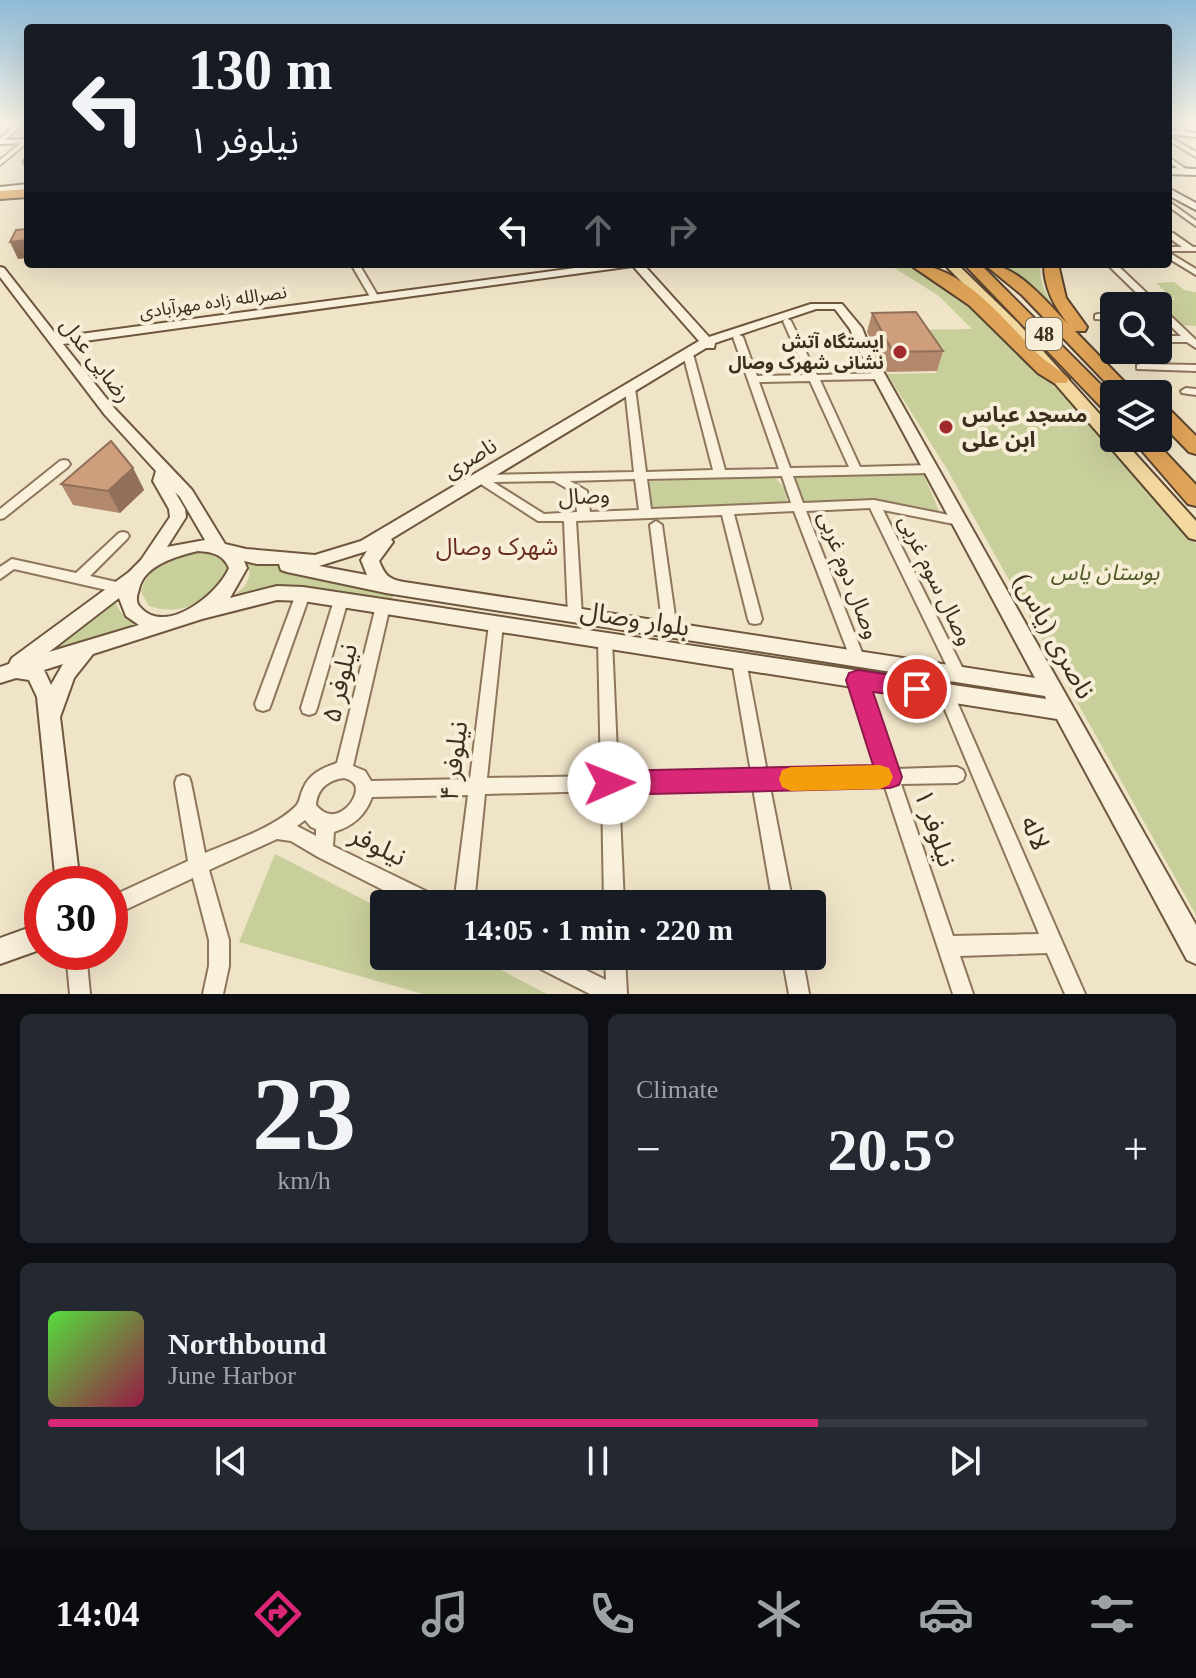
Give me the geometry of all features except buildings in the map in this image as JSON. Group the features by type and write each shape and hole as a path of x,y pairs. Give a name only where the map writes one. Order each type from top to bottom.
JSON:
{"highway":[{"path":"0,194 24,191"},
{"path":"923,268 960,290 1005,329 1045,371 1060,379"},
{"path":"978,268 977,277 1015,319 1012,325"},
{"name":"48","path":"982,268 1100,394"},
{"name":"48","path":"984,268 1027,292 1113,380"},
{"path":"1051,268 1054,290 1061,305 1131,380"},
{"path":"1172,423 1196,448"},
{"path":"1172,440 1196,465"},
{"path":"1154,452 1196,499"}],"main road":[{"path":"954,268 1012,325 1196,533"}],"street":[{"path":"1172,171 1192,172"},
{"path":"1172,193 1196,207"},
{"path":"1172,203 1184,202"},
{"path":"1172,206 1196,224"},
{"path":"1172,236 1194,249"},
{"path":"1172,252 1194,249"},
{"path":"1172,255 1196,273"},
{"path":"357,268 375,298"},
{"name":"نصرالله زاده مهرآبادی","path":"375,298 442,284 558,268"},
{"name":"نصرالله زاده مهرآبادی","path":"55,341 599,268"},
{"path":"640,268 701,347 720,473"},
{"path":"1115,268 1140,292"},
{"name":"رضایی عدل","path":"0,270 163,472 186,494 223,549"},
{"name":"ناصری","path":"248,555 315,561 367,545 701,347 815,306 832,305 843,310 864,348"},
{"name":"ناصری","path":"701,347 814,312 834,312 864,348"},
{"path":"787,321 856,470"},
{"path":"1172,323 1193,342"},
{"path":"1178,328 1196,328"},
{"name":"وصال دوم غربی","path":"738,337 858,670"},
{"path":"1172,340 1193,342"},
{"name":"ناصری (یاس)","path":"864,348 1196,951"},
{"path":"1140,367 1196,368"},
{"path":"755,379 879,376"},
{"path":"630,388 645,513"},
{"path":"0,515 64,464"},
{"name":"وصال","path":"479,479 930,469"},
{"path":"6,672 134,576 181,548 198,545 223,549 235,558 238,568 236,580 215,604 190,616 153,620 133,612 127,602 128,589 134,576 178,517 177,509 161,481 163,472"},
{"path":"548,477 568,482 581,491 577,516 575,616"},
{"name":"وصال","path":"479,479 542,518 874,504 959,521"},
{"name":"وصال سوم غربی","path":"874,504 958,675"},
{"path":"727,510 755,619"},
{"path":"388,607 395,588 378,579 370,560 382,544 410,520"},
{"path":"656,525 670,630"},
{"path":"79,579 123,536"},
{"name":"بلوار وصال","path":"223,549 328,577 670,630 858,670 946,693 1064,711"},
{"path":"0,574 12,564 79,579 134,576"},
{"name":"بلوار وصال","path":"6,672 277,593 303,594 739,661 958,675 1052,689"},
{"path":"263,704 303,594"},
{"path":"309,708 341,600"},
{"name":"نیلوفر ۵","path":"344,770 388,607"},
{"name":"نیلوفر ۴","path":"466,890 496,624"},
{"path":"605,640 613,890"},
{"path":"50,715 66,674 88,648"},
{"path":"739,661 780,890"},
{"name":"نیلوفر ۱","path":"858,670 890,777 963,994"},
{"path":"6,672 35,672 42,682 50,715 66,866"},
{"name":"لاله","path":"946,693 1075,994"},
{"path":"344,770 361,777 366,789 365,798 354,814 345,820 325,824 310,816 307,808 310,790 325,775 344,770"},
{"path":"366,789 957,775"},
{"path":"183,783 198,864 219,940 219,966 213,994"},
{"path":"128,898 276,830 307,808"},
{"name":"نيلوفر","path":"325,824 324,851 403,890"},
{"path":"276,830 294,833 324,851"},
{"path":"0,951 24,942"},
{"path":"947,946 1053,943"},
{"path":"78,970 80,994"},
{"path":"565,970 614,994 615,970"},
{"path":"795,970 799,994"}],"green space":[{"name":"بوستان یاس","path":"894,268 916,268 970,299 1051,377 1100,433 1100,452 1116,452 1196,544 1196,915 947,469 887,374 937,373 911,330 972,329 939,296"},
{"path":"1009,268 1041,268 1045,291 1073,329"},
{"path":"1174,282 1184,290 1196,292 1196,326 1183,325 1172,315 1172,300 1175,300 1172,292 1166,292 1156,283"},
{"path":"923,473 940,513 879,503 802,502 793,477"},
{"path":"772,477 784,488 787,504 649,506 646,485 651,481"},
{"path":"190,552 204,552 223,560 227,568 217,590 208,598 185,608 149,606 141,592 148,576 166,561"},
{"path":"245,559 395,593 391,600 318,590 230,599 245,586 250,574"},
{"path":"115,598 124,616 143,626 89,639 25,662"},
{"path":"275,854 370,903 370,970 501,970 547,994 423,994 239,942"}],"slow traffic":[{"path":"791,779 880,777"}],"place":[{"name":"ایستگاه آتش نشانی شهرک وصال","path":"900,352"},
{"name":"مسجد عباس ابن علی","path":"946,427"}],"district":[{"name":"شهرک وصال","path":"497,547"}],"route":[{"path":"609,783 890,777 858,680 917,689"}]}
